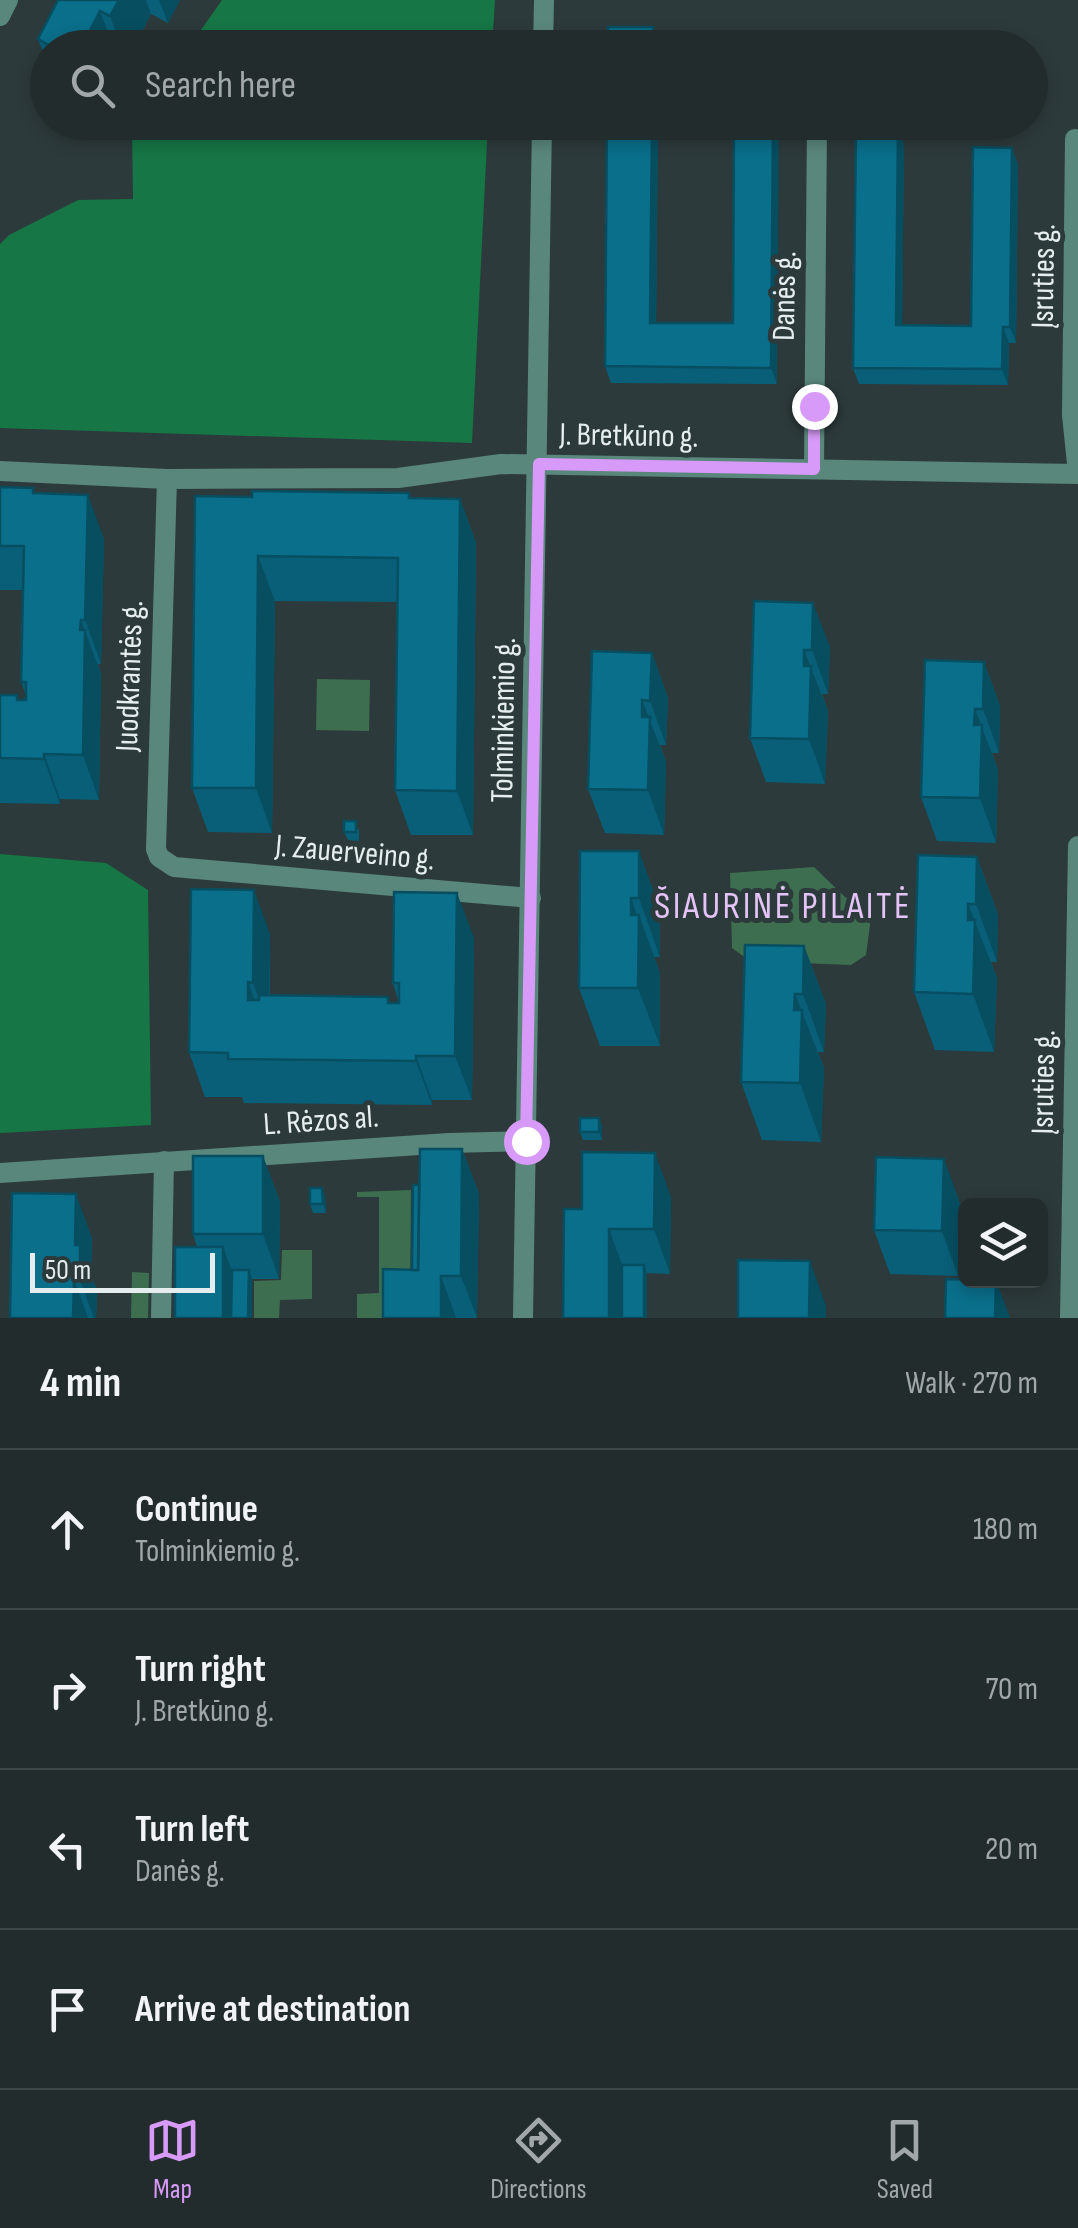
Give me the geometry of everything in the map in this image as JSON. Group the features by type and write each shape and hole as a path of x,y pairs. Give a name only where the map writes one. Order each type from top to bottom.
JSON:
{"street":[{"path":"0,16 8,0"},
{"path":"543,30 544,0"},
{"name":"Įsruties g.","path":"1075,139 1072,415 1078,473"},
{"name":"Tolminkiemio g.","path":"522,1318 542,140"},
{"name":"Danės g.","path":"814,469 817,140"},
{"name":"J. Bretkūno g.","path":"0,471 167,479 398,478 501,464 539,464 1078,473"},
{"name":"Juodkrantės g.","path":"167,479 156,850 159,857 174,867"},
{"name":"Įsruties g.","path":"1070,1318 1076,1152 1078,846"},
{"name":"J. Zauerveino g.","path":"174,867 530,898"},
{"name":"L. Rėzos al.","path":"0,1174 526,1141"},
{"path":"161,1318 164,1162"}],"green space":[{"path":"222,0 495,0 493,30 201,30"},
{"path":"132,140 487,140 472,443 0,428 0,244 9,235 78,200 133,199"},
{"path":"317,679 370,680 369,731 316,730"},
{"path":"0,854 106,863 148,890 151,1125 0,1133"},
{"path":"814,867 845,897 872,910 866,955 851,965 750,961 732,948 730,873"},
{"path":"411,1190 410,1309 388,1318 357,1318 357,1294 379,1293 379,1197 357,1197 357,1192"},
{"path":"282,1250 312,1250 312,1299 280,1300 279,1318 254,1318 254,1281 281,1280"},
{"path":"132,1272 149,1273 148,1318 131,1318"}],"building":[{"path":"58,0 119,0 110,16 100,11 90,30 43,30"},
{"path":"608,27 653,27 653,30"},
{"path":"607,140 652,140 650,323 733,323 734,140 773,140 771,368 605,366"},
{"path":"856,140 898,140 896,325 971,326 973,147 1012,148 1010,327 1003,327 1002,369 853,368"},
{"path":"0,487 88,495 85,620 81,620 80,630 85,630 83,755 0,758 0,695 17,695 17,700 26,700 26,682 21,682 24,546 0,546"},
{"path":"252,491 409,493 409,498 460,499 457,791 395,790 398,558 258,556 256,788 192,788 195,496 252,497"},
{"path":"754,601 813,603 812,650 804,650 804,666 811,666 809,739 750,738"},
{"path":"592,651 652,653 650,701 642,700 642,717 650,717 648,790 588,789"},
{"path":"925,660 984,662 983,709 975,709 974,725 982,725 980,798 921,797"},
{"path":"344,821 356,821 356,832 344,832"},
{"path":"580,851 639,851 639,898 631,898 631,915 639,915 638,988 579,988"},
{"path":"918,855 977,857 976,904 968,904 968,920 975,920 973,994 914,992"},
{"path":"191,889 254,890 253,983 248,982 248,1000 259,1000 259,995 388,997 388,1003 399,1003 399,983 393,983 394,892 457,893 455,1056 416,1056 416,1061 228,1059 228,1053 189,1052"},
{"path":"745,945 804,946 803,994 795,994 794,1010 802,1010 800,1083 741,1082"},
{"path":"580,1118 599,1118 599,1132 580,1132"},
{"path":"420,1149 462,1149 461,1276 441,1276 441,1318 383,1318 383,1269 418,1270"},
{"path":"582,1152 655,1153 654,1229 609,1229 609,1318 563,1318 564,1209 582,1209"},
{"path":"193,1156 263,1156 263,1234 193,1234"},
{"path":"876,1157 944,1159 942,1231 874,1230"},
{"path":"413,1185 419,1185 418,1270 412,1270"},
{"path":"310,1188 322,1188 323,1204 310,1204"},
{"path":"12,1193 76,1194 75,1245 80,1245 80,1280 74,1279 73,1318 10,1318"},
{"path":"175,1247 223,1247 223,1318 175,1318"},
{"path":"738,1260 810,1261 809,1318 738,1318"},
{"path":"622,1265 644,1265 644,1318 622,1318"},
{"path":"232,1270 249,1270 248,1318 231,1318"},
{"path":"946,1279 958,1279 958,1288 996,1288 995,1318 945,1318"}],"district":[{"name":"ŠIAURINĖ PILAITĖ","path":"783,906"}],"route":[{"path":"526,1141 539,464 814,469 814,406"}]}
